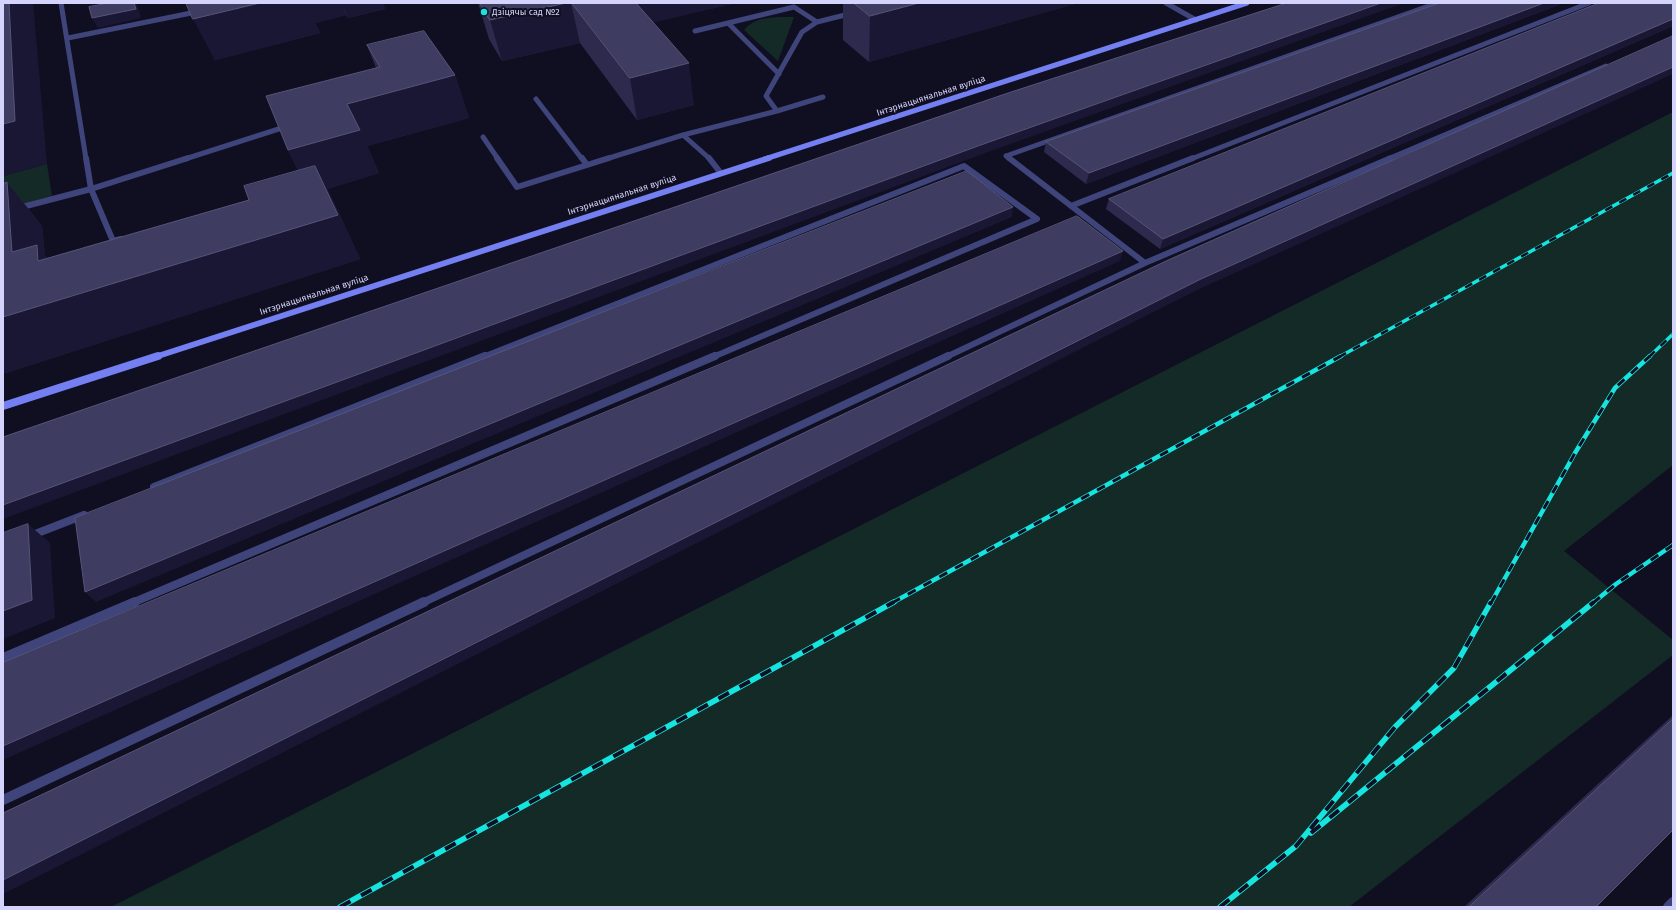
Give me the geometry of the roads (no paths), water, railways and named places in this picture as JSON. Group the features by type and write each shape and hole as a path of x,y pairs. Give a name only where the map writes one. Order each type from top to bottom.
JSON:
{"street":[{"name":"Інтэрнацыянальная вуліца","path":"3,406 720,172 1247,3"}],"lane":[{"path":"61,3 68,38 91,189 113,241 128,237"},
{"path":"1166,3 1196,20"},
{"path":"1145,263 1006,156 1437,3"},
{"path":"1071,206 1589,3"},
{"path":"694,31 729,24 794,7 817,22"},
{"path":"68,38 207,10"},
{"path":"777,111 766,96 802,32 817,22 860,12"},
{"path":"729,24 779,74"},
{"path":"3,800 1145,263 1614,62"},
{"path":"484,136 517,187 683,136 823,97"},
{"path":"536,99 587,165"},
{"path":"3,212 91,189 294,123"},
{"path":"683,136 709,158 720,172"},
{"path":"3,658 1037,220 964,166 144,491"},
{"path":"25,538 92,512"},
{"path":"1668,907 1673,902"}],"railway":[{"path":"1339,357 1673,173"},
{"path":"1649,357 1673,334"},
{"path":"892,603 1341,356"},
{"path":"1491,603 1575,453 1615,388 1650,356"},
{"path":"1593,603 1616,584 1673,545"},
{"path":"340,907 894,602"},
{"path":"1220,907 1296,846 1395,727 1454,668 1491,602"},
{"path":"1311,833 1594,602"}],"place":[{"name":"Дзіцячы сад №2","path":"484,12"}]}
